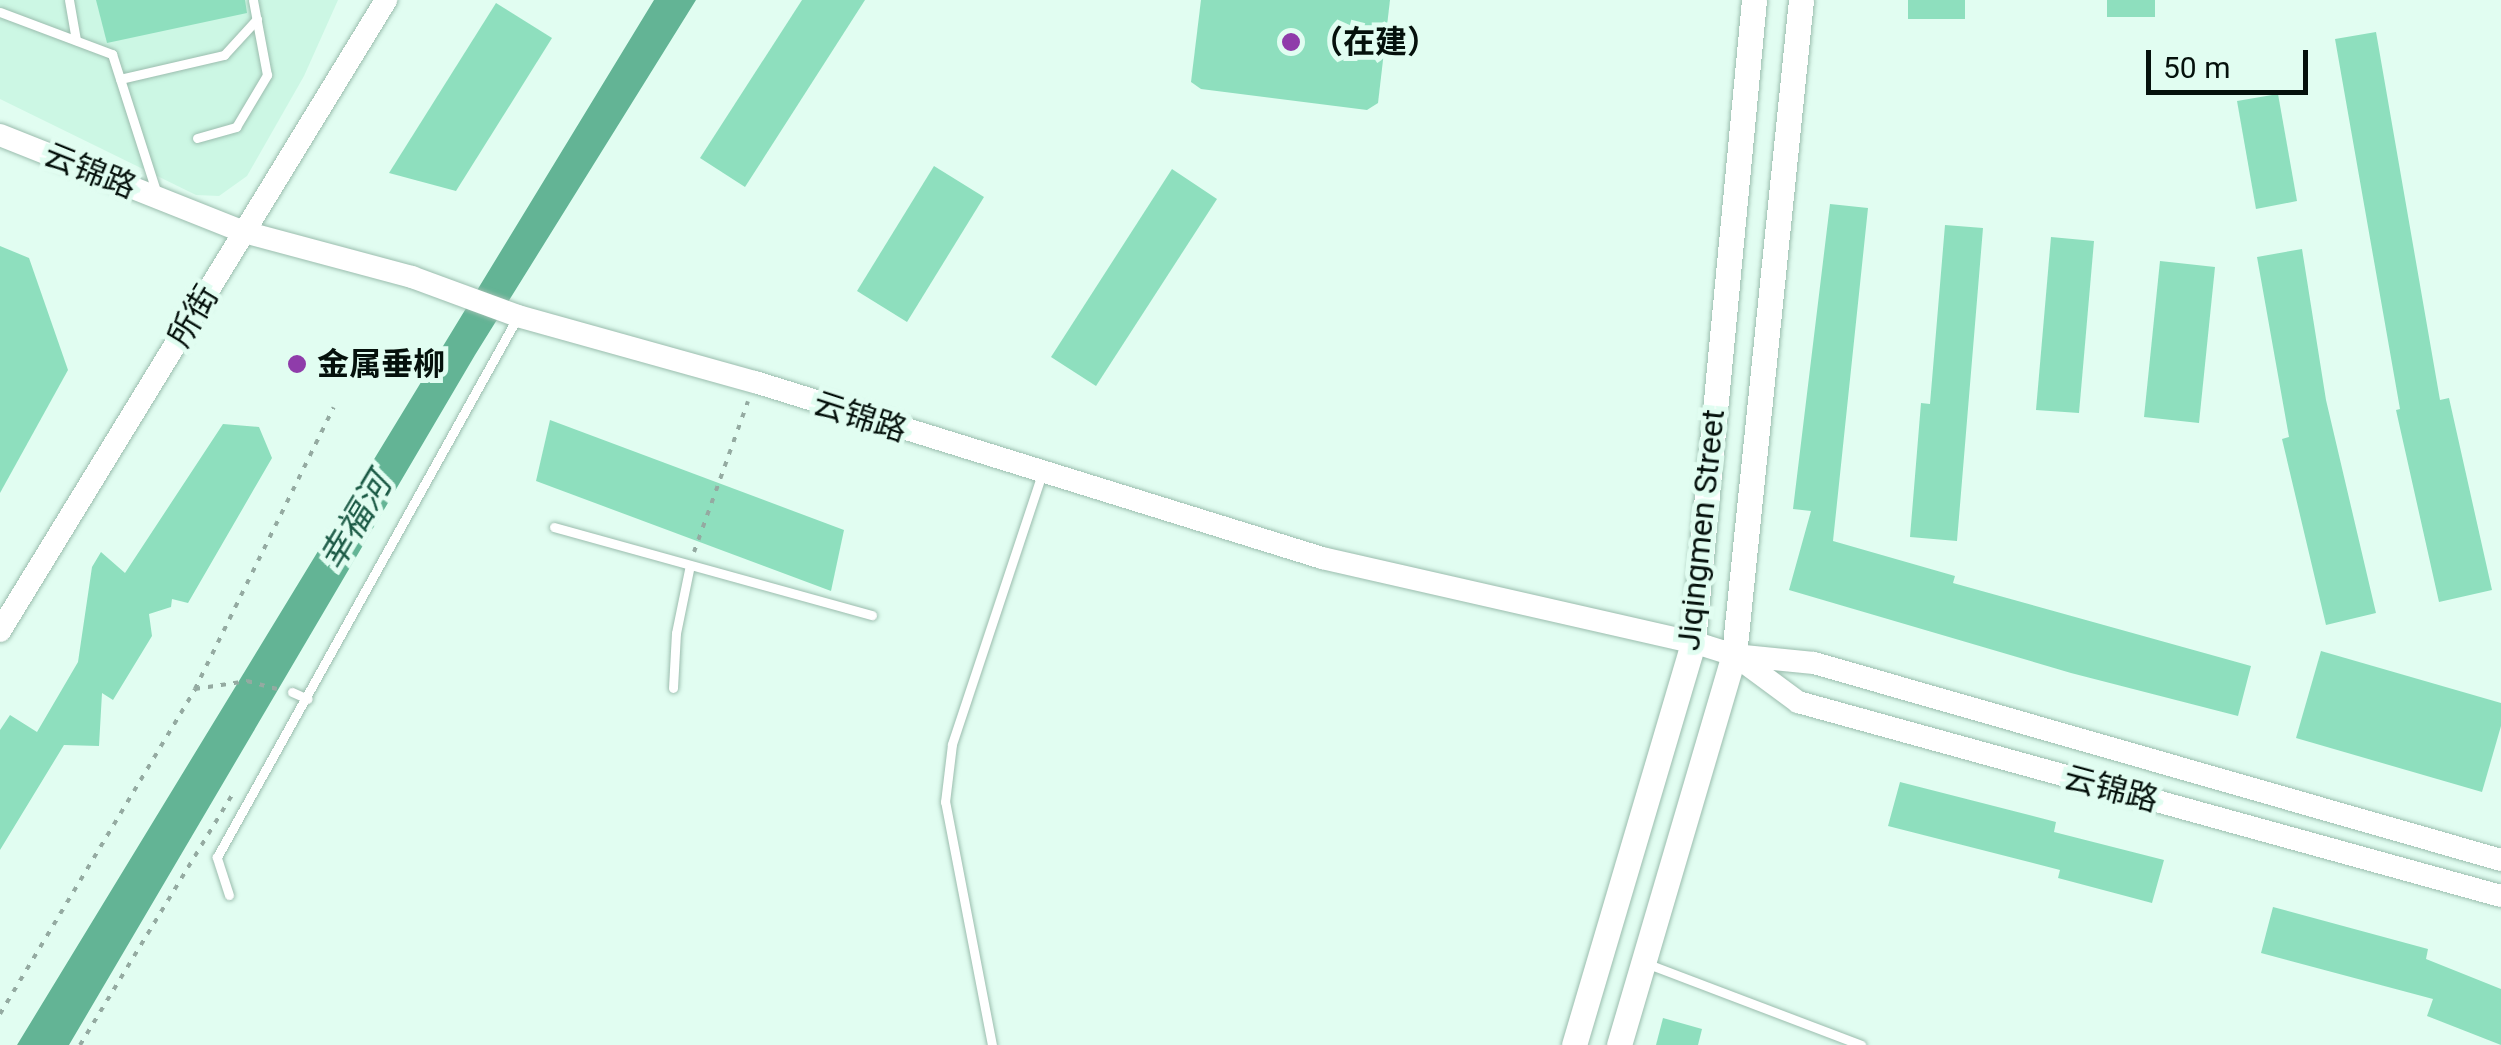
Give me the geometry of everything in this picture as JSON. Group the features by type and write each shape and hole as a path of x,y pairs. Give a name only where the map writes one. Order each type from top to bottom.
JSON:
{"main road":[{"name":"Jiqingmen Street","path":"1574,1045 1693,642 1754,0"},
{"name":"Jiqingmen Street","path":"1619,1045 1734,655 1801,0"}],"street":[{"name":"所街","path":"0,631 386,0"},
{"name":"云锦路","path":"0,135 244,232 412,277 518,316 754,382 1322,558 1693,642 1734,655 1814,663 2501,860"},
{"name":"云锦路","path":"1734,655 1798,702 2501,896"}],"lane":[{"path":"69,0 76,40"},
{"path":"197,138 236,127 267,75 254,0"},
{"path":"0,12 112,54 158,198"},
{"path":"120,79 224,55 258,19"},
{"path":"229,895 217,857 518,316"},
{"path":"992,1045 945,802 952,744 1042,474"},
{"path":"554,528 872,615"},
{"path":"673,688 676,633 690,564"},
{"path":"292,692 308,699"},
{"path":"1644,963 1861,1045"}],"path":[{"path":"690,564 754,382"},
{"path":"0,1014 196,689 334,407"},
{"path":"196,689 247,681 292,692"},
{"path":"80,1045 134,953"}],"shaded area":[{"path":"0,0 338,0 304,76 247,176 219,196 196,195 0,99"}],"water":[{"name":"幸福河","path":"654,0 696,0 475,355 69,1045 17,1045"}],"building":[{"path":"96,0 245,0 247,13 107,43"},
{"path":"802,0 865,0 745,187 700,158"},
{"name":"（在建）","path":"1201,0 1390,0 1378,103 1367,110 1201,89 1191,82"},
{"path":"1908,0 1965,0 1965,19 1908,19"},
{"path":"2107,0 2155,0 2155,17 2107,17"},
{"path":"496,3 552,38 456,191 389,173"},
{"path":"2376,32 2440,400 2449,398 2492,590 2439,602 2396,410 2400,409 2335,39"},
{"path":"2278,94 2297,201 2256,209 2237,101"},
{"path":"934,166 984,197 907,322 857,291"},
{"path":"1172,169 1217,199 1096,386 1051,357"},
{"path":"1830,204 1868,208 1833,541 1955,576 1953,583 2251,666 2238,716 2071,673 1789,590 1811,511 1793,509"},
{"path":"1945,225 1983,228 1957,541 1910,537 1921,403 1930,404"},
{"path":"2051,237 2094,241 2079,413 2036,410"},
{"path":"0,246 29,258 68,370 0,493"},
{"path":"2302,249 2326,400 2376,613 2326,625 2282,439 2289,437 2257,257"},
{"path":"2160,261 2215,267 2199,423 2144,417"},
{"path":"550,420 844,530 831,591 536,481"},
{"path":"223,424 259,427 272,458 188,603 172,599 171,607 149,614 152,636 113,700 102,693 99,746 64,745 0,850 0,730 10,715 37,732 78,662 92,567 101,552 125,573"},
{"path":"2321,651 2501,703 2501,726 2482,792 2296,738"},
{"path":"1900,782 2056,822 2054,832 2164,860 2152,903 2058,878 2060,870 1888,826"},
{"path":"2273,907 2428,949 2426,959 2501,989 2501,1045 2427,1016 2433,999 2261,953"},
{"path":"1663,1018 1702,1029 1698,1045 1656,1045"}],"place":[{"name":"（在建）","path":"1291,42"},
{"name":"金属垂柳","path":"297,364"}]}
